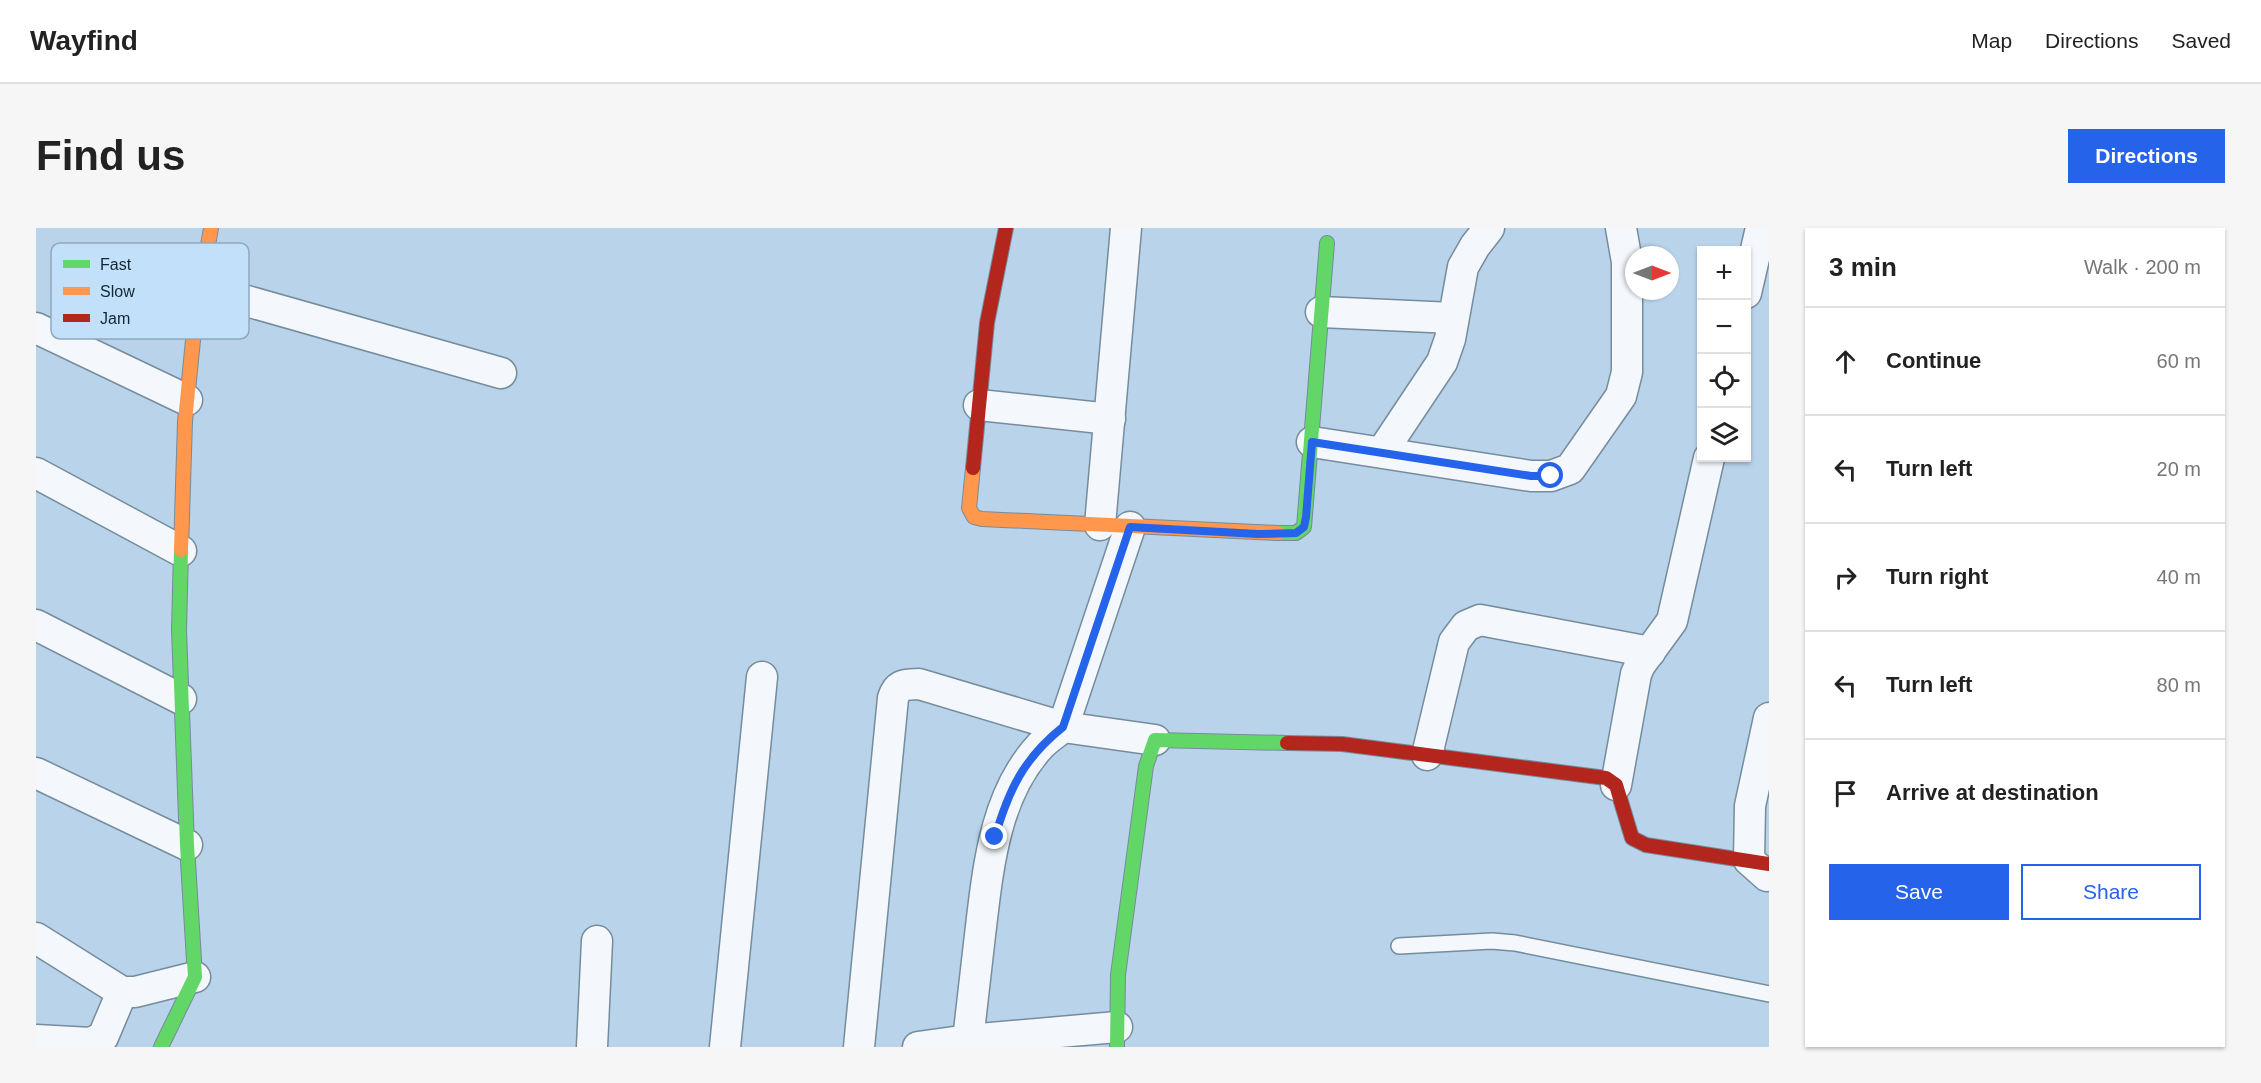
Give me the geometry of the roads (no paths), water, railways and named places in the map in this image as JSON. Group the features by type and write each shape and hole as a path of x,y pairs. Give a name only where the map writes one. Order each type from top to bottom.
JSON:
{"street":[{"path":"208,243 211,228"},
{"path":"1006,228 987,323 969,507 974,517 1258,534 1296,533 1304,527 1327,243"},
{"path":"1100,525 1126,228"},
{"path":"1382,452 1442,362 1450,339 1463,267 1489,228"},
{"path":"1312,442 1531,476 1551,476 1569,469 1621,396 1627,372 1627,262 1622,228"},
{"path":"1751,271 1761,228"},
{"path":"249,302 501,373"},
{"path":"1321,312 1454,318"},
{"path":"36,328 51,335"},
{"path":"59,339 187,400"},
{"path":"161,1047 195,977 187,845 179,630 187,400 193,339"},
{"path":"979,405 1110,419"},
{"path":"1708,462 1672,621 1636,674 1616,785 1632,837 1646,845 1762,867 1750,806 1769,718"},
{"path":"36,473 181,551"},
{"path":"968,1040 985,891 995,837 1003,810 1021,772 1042,744 1063,727 1130,527"},
{"path":"1427,755 1454,642 1466,626 1480,621 1650,652"},
{"path":"36,625 182,699"},
{"path":"725,1047 762,677"},
{"path":"859,1047 893,698 896,690 902,685 919,684 1063,727 1155,740 1342,744 1606,778 1616,785"},
{"path":"918,1047 968,1040 1117,1037 1119,964 1146,766 1155,740"},
{"path":"36,773 187,845"},
{"path":"36,938 122,992 135,992 195,977"},
{"path":"592,1047 597,941"},
{"path":"36,1040 91,1043 103,1037 122,992"}],"lane":[{"path":"1399,946 1492,941 1515,943 1769,994"}]}
